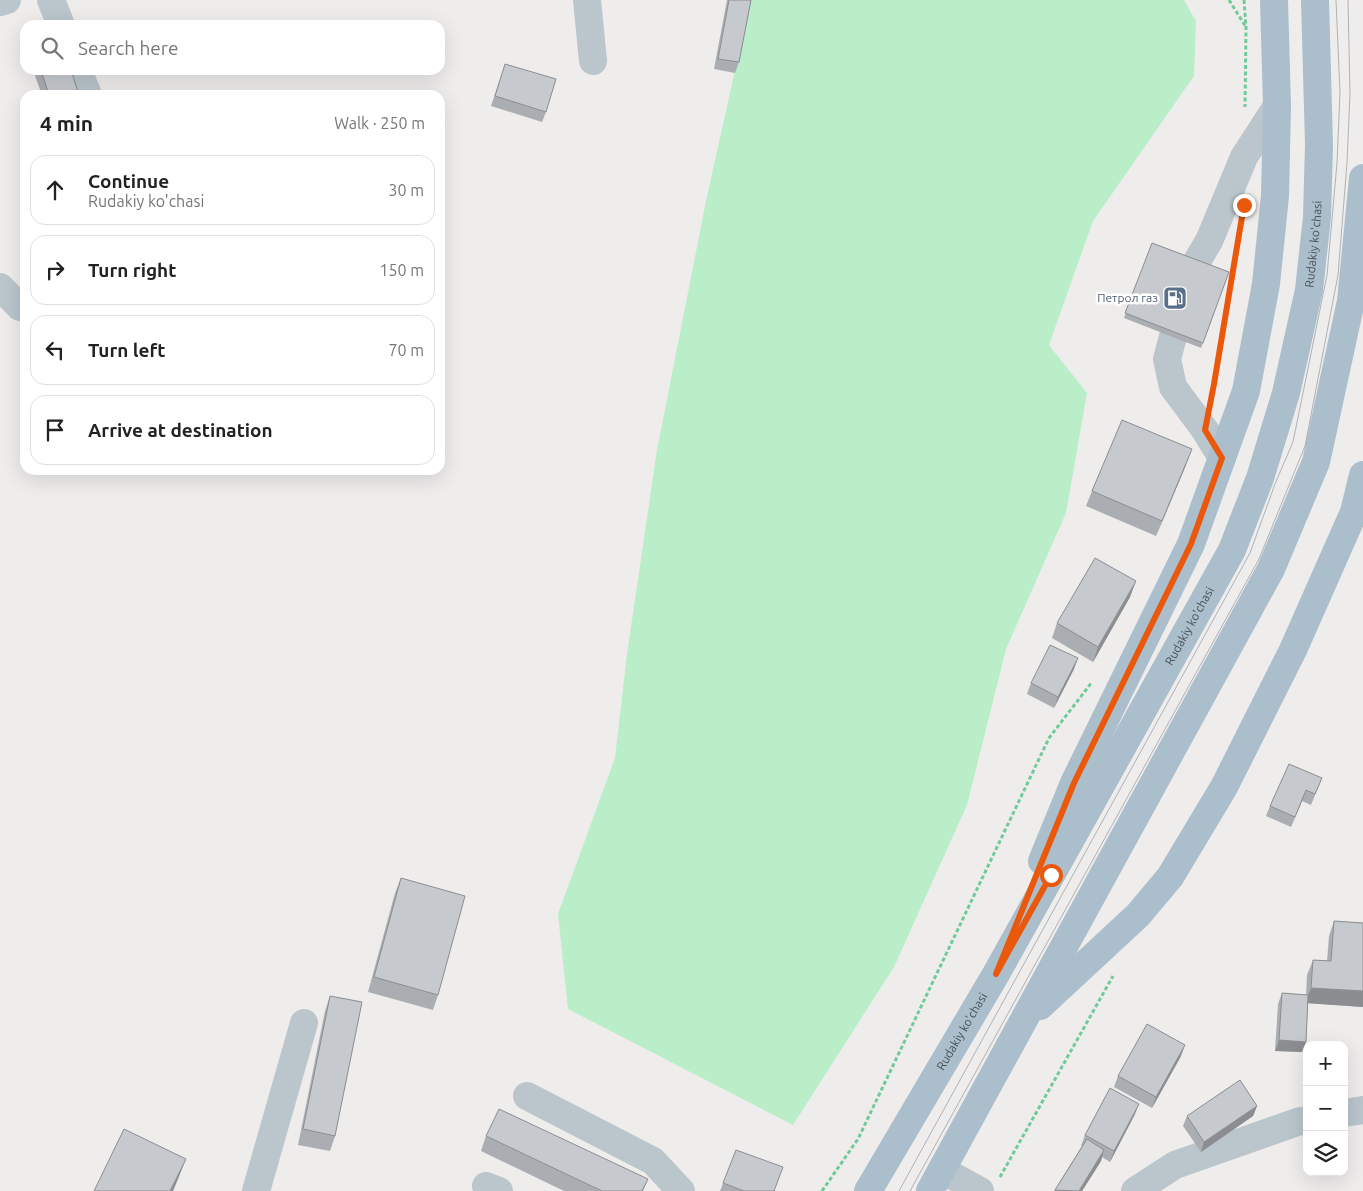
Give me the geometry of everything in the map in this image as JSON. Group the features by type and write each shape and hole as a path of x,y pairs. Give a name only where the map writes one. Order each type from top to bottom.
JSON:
{"main road":[{"path":"996,974 1074,783 1191,544 1246,391 1266,284 1275,196 1277,106 1274,0"},
{"name":"Rudakiy ko'chasi","path":"868,1191 996,974 1232,550 1260,478 1286,393 1309,290 1317,217 1319,145 1315,0"},
{"path":"936,1180 1271,569 1316,462 1351,301 1363,178"},
{"path":"1022,1023 1138,915 1170,878 1224,787 1293,650 1354,512 1363,475"}],"street":[{"path":"0,2 7,0"},
{"path":"52,0 59,20"},
{"path":"587,0 593,60"},
{"path":"80,75 86,90"},
{"path":"1222,458 1205,430 1173,387 1167,359 1190,273 1209,241 1244,157 1277,106"},
{"path":"0,287 20,307"},
{"path":"256,1191 304,1023"},
{"path":"527,1096 652,1161 680,1191"},
{"path":"1348,1112 1363,1110"},
{"path":"1135,1191 1174,1165 1303,1121"},
{"path":"936,1180 980,1191"}],"path":[{"path":"1229,0 1246,28"},
{"path":"1244,0 1246,28 1245,107"},
{"path":"1205,430 1237,243"},
{"path":"822,1191 858,1139 1049,738 1087,690 1097,674"}],"green space":[{"path":"739,0 1184,0 1196,21 1194,76 1093,221 1049,345 1087,393 1066,513 1006,649 967,805 894,967 793,1125 568,1009 558,914 615,758 627,654 657,450 707,196 738,57"}],"building":[{"path":"729,0 751,0 739,62 718,59"},
{"path":"505,64 556,79 546,112 495,96"},
{"path":"43,75 73,75 77,90 47,90"},
{"name":"Петрол газ","path":"1152,243 1229,272 1203,343 1125,313"},
{"path":"1122,420 1192,449 1162,521 1092,491"},
{"path":"1095,558 1136,581 1098,647 1057,623"},
{"path":"1050,645 1078,658 1058,697 1031,683"},
{"path":"1289,764 1322,778 1315,794 1306,790 1295,817 1270,806"},
{"path":"401,878 465,896 438,995 374,977"},
{"path":"1334,921 1363,923 1363,991 1311,988 1313,960 1331,961"},
{"path":"1282,993 1308,995 1306,1041 1279,1040"},
{"path":"330,996 362,1002 335,1136 303,1129"},
{"path":"1147,1024 1185,1045 1156,1097 1118,1076"},
{"path":"1240,1080 1257,1106 1204,1142 1187,1116"},
{"path":"1110,1088 1139,1104 1114,1151 1085,1135"},
{"path":"499,1109 648,1179 642,1191 602,1191 486,1136"},
{"path":"124,1129 186,1159 170,1191 94,1191"},
{"path":"1087,1139 1104,1150 1079,1191 1055,1190"},
{"path":"736,1150 783,1167 774,1191 744,1191 723,1183"}],"tram line":[{"path":"899,1191 1250,553 1275,484 1293,442 1327,275 1337,163 1340,93 1336,0"},
{"path":"910,1191 1259,559 1305,446 1338,275 1347,163 1350,93 1348,0"}],"place":[{"name":"Петрол газ","path":"1175,298"}],"route":[{"path":"1051,875 996,974 1074,783 1191,544 1222,458 1205,430 1244,205"}]}
